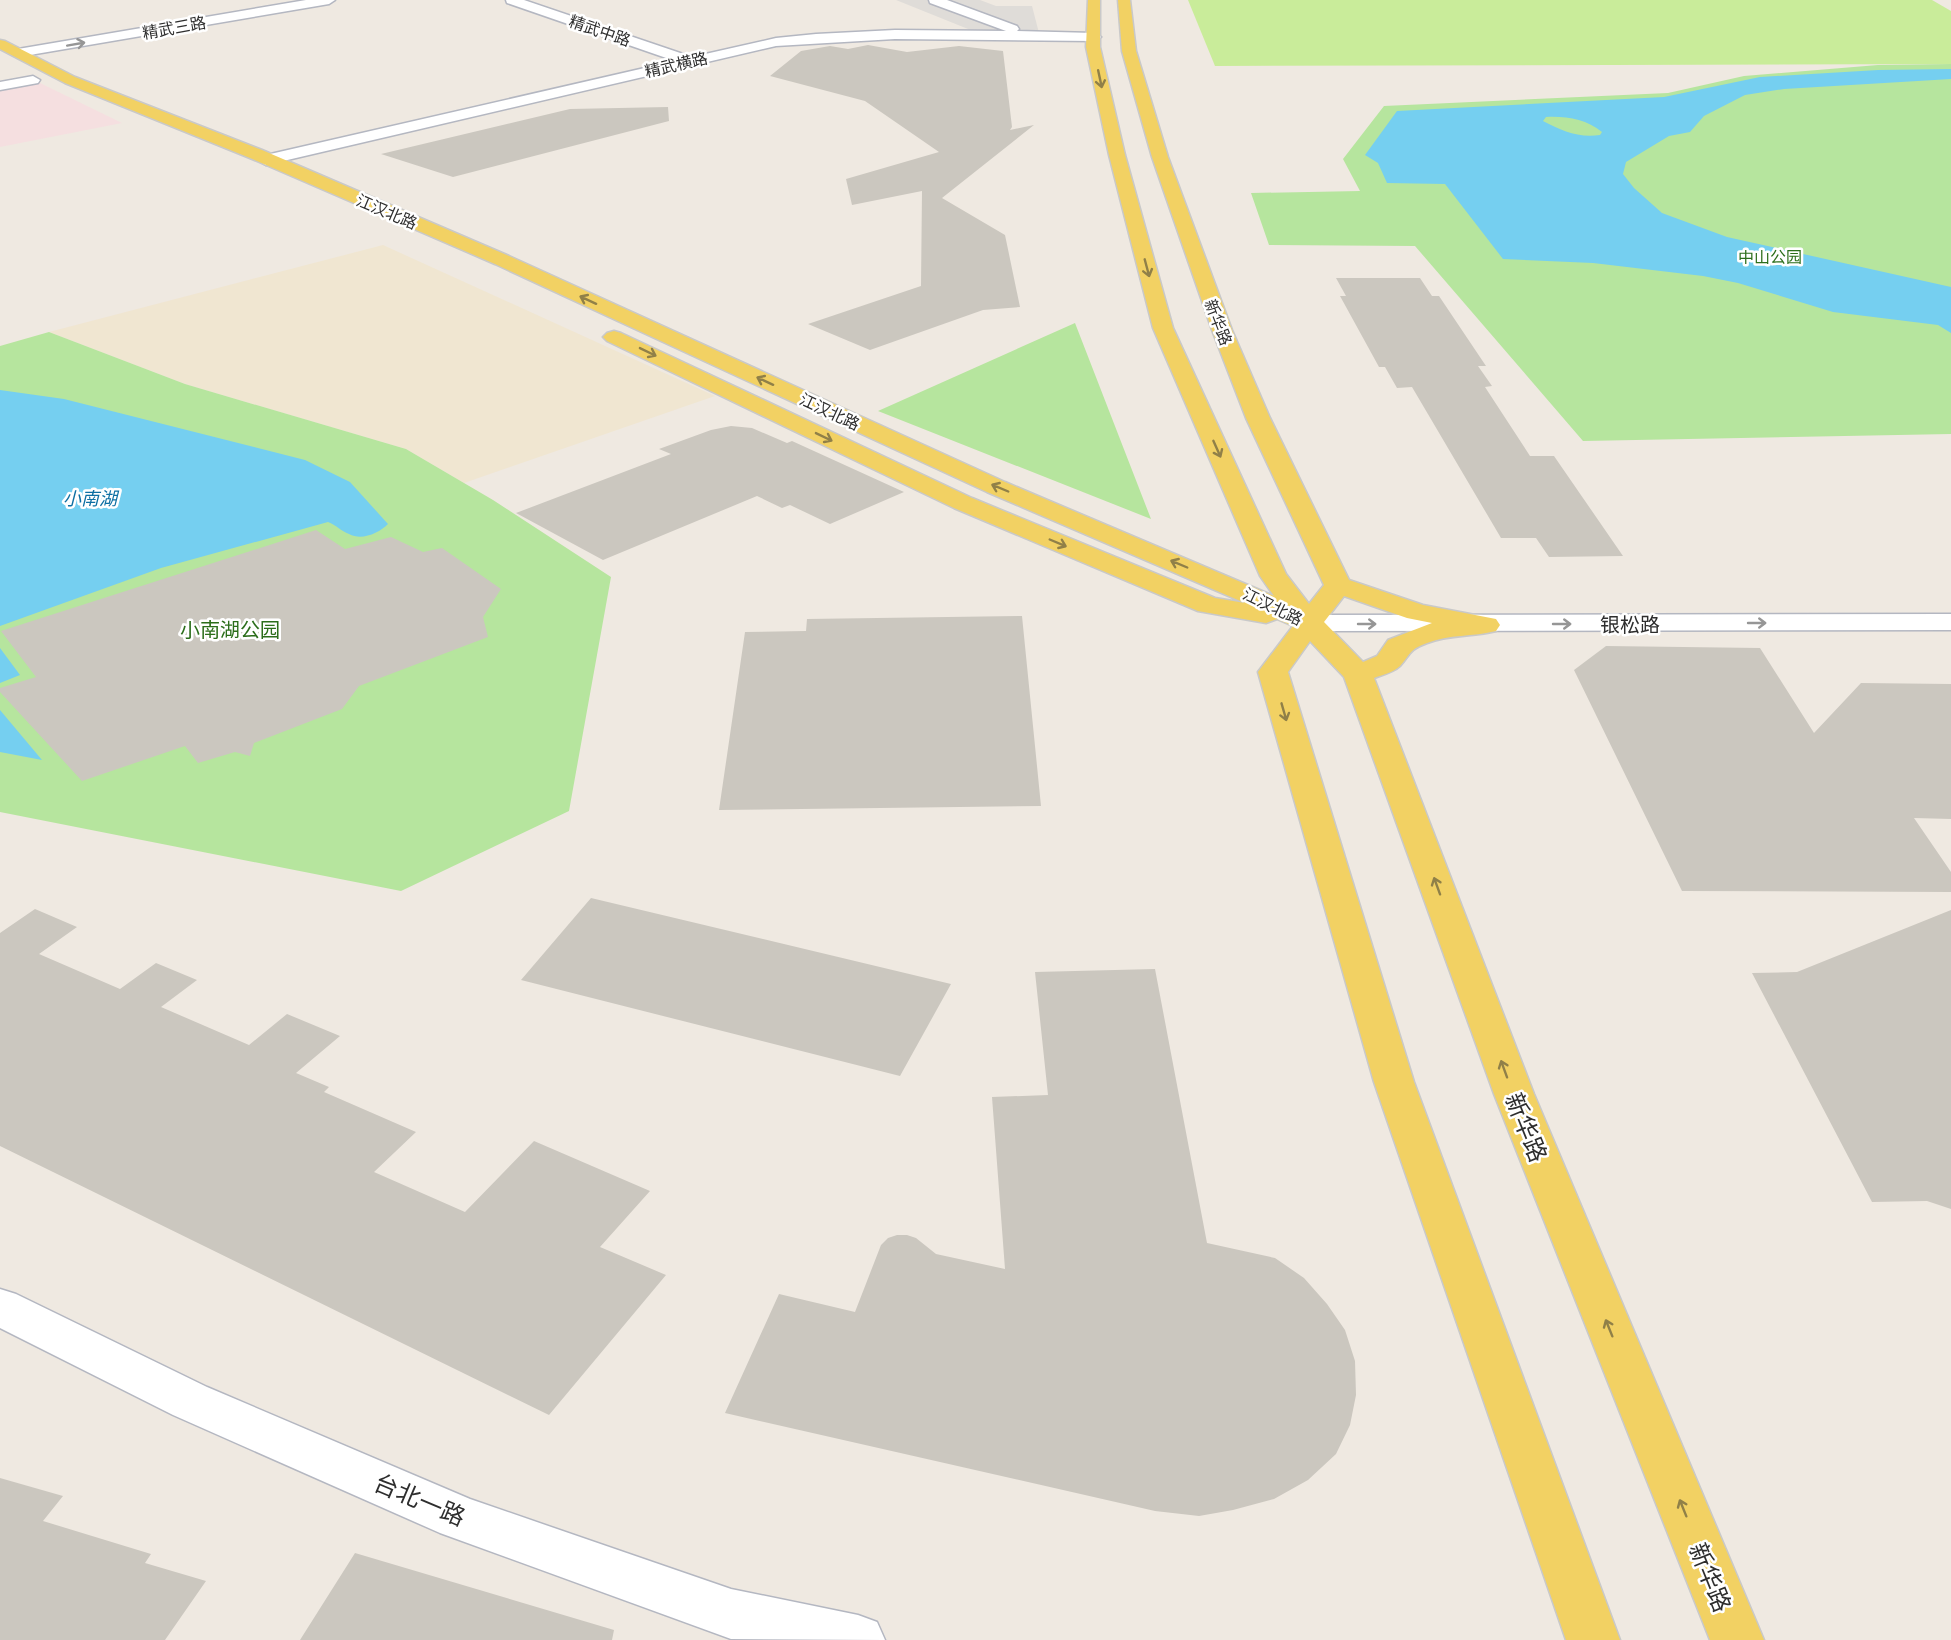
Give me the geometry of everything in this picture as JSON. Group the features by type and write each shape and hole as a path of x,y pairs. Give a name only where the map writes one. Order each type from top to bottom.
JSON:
{"main road":[{"name":"新华路","path":"1094,0 1093,47 1117,155 1163,328 1273,576 1309,623 1358,674 1514,1094 1737,1640"},
{"name":"新华路","path":"1124,0 1129,51 1157,146 1222,330 1258,418 1338,585"},
{"name":"江汉北路","path":"6,54 33,80 494,279"},
{"name":"江汉北路","path":"6,54 266,160 513,265 996,487 1214,593"},
{"name":"江汉北路","path":"599,329 963,503 1214,593 1309,623"},
{"path":"1214,593 1273,576"},
{"path":"1273,672 1338,585 1417,612 1486,625"},
{"path":"1214,593 1273,637 1270,651 1273,672 1394,1082 1593,1640"},
{"path":"1358,674 1389,662 1398,646 1417,637 1442,629 1486,625"}],"street":[{"name":"精武三路","path":"6,54 329,0"},
{"name":"精武中路","path":"512,0 689,61"},
{"path":"935,0 1031,37"},
{"name":"精武横路","path":"266,160 776,42 818,37 1094,37"},
{"path":"0,86 33,80"},
{"name":"银松路","path":"1309,623 1486,625 1951,622"},
{"name":"台北一路","path":"0,1307 190,1401 458,1516 731,1614 858,1640"}],"shaded area":[{"path":"896,0 980,0 996,6 1032,6 1039,33 978,33"},
{"path":"38,82 122,123 0,147 0,89"},
{"path":"383,245 715,396 464,483 406,449 185,384 49,332"}],"green space":[{"path":"1188,0 1932,0 1951,11 1951,64 1215,66"},
{"name":"中山公园","path":"1951,64 1951,434 1583,441 1415,246 1269,245 1251,193 1360,191 1343,159 1384,106 1668,93 1744,76 1878,65"},
{"path":"1075,323 1151,519 878,411"},
{"name":"小南湖公园","path":"49,332 185,384 406,449 493,500 611,577 569,811 401,891 0,812 0,346"}],"water":[{"path":"1951,69 1951,79 1784,89 1745,95 1704,116 1690,132 1669,136 1626,162 1623,174 1634,188 1662,213 1727,237 1951,287 1951,333 1938,325 1833,312 1738,283 1703,276 1593,263 1503,259 1445,184 1387,183 1378,163 1365,155 1397,111 1664,97 1760,77 1878,70","holes":["1546,117 1583,121 1602,132 1600,135 1592,136 1577,135 1543,121"]},
{"name":"小南湖","path":"0,390 64,399 305,460 350,482 388,524 375,533 359,537 346,533 328,522 161,568 0,626"},
{"path":"0,648 20,675 0,683"},
{"path":"0,710 42,760 0,752"}],"building":[{"path":"868,45 907,52 959,46 1003,51 1012,127 1010,130 1034,125 942,198 1005,235 1020,307 983,310 870,350 808,324 921,286 922,191 852,205 846,179 939,152 865,101 770,76 801,51 830,46 848,49"},
{"path":"668,107 669,121 453,177 381,154 570,109"},
{"path":"1336,278 1420,278 1432,296 1439,296 1486,366 1478,366 1492,386 1485,387 1530,456 1554,456 1623,556 1549,557 1536,538 1501,538 1412,387 1397,388 1385,367 1379,367 1340,296 1346,296"},
{"path":"731,426 752,428 787,443 792,441 904,492 830,524 790,505 782,508 757,496 603,560 516,513 671,454 659,449 711,430"},
{"path":"316,530 345,549 391,537 423,552 442,548 501,589 483,617 488,637 359,686 342,709 254,743 250,756 235,752 198,763 185,746 82,781 0,692 0,688 36,677 1,631"},
{"path":"1022,616 1041,806 719,810 745,632 806,631 807,619"},
{"path":"1606,646 1760,648 1814,733 1861,683 1951,684 1951,819 1914,818 1951,872 1951,892 1682,891 1574,670"},
{"path":"591,898 951,984 900,1076 521,980"},
{"path":"35,909 77,927 39,954 120,989 156,963 197,980 161,1007 249,1045 287,1014 340,1036 296,1073 329,1087 324,1092 416,1132 374,1172 465,1212 534,1141 650,1191 600,1247 666,1275 549,1415 0,1146 0,933"},
{"path":"1951,910 1951,1209 1927,1201 1872,1202 1752,973 1797,972"},
{"path":"1155,969 1207,1243 1275,1258 1304,1278 1327,1304 1345,1330 1355,1361 1356,1395 1350,1425 1336,1454 1308,1480 1274,1499 1199,1516 1155,1511 725,1413 779,1294 855,1312 881,1245 888,1238 897,1235 916,1238 936,1254 1005,1269 992,1097 1048,1095 1035,972"},
{"path":"0,1478 63,1496 43,1521 151,1554 145,1563 206,1581 165,1640 0,1640"},
{"path":"355,1553 614,1630 612,1640 300,1640"}]}
